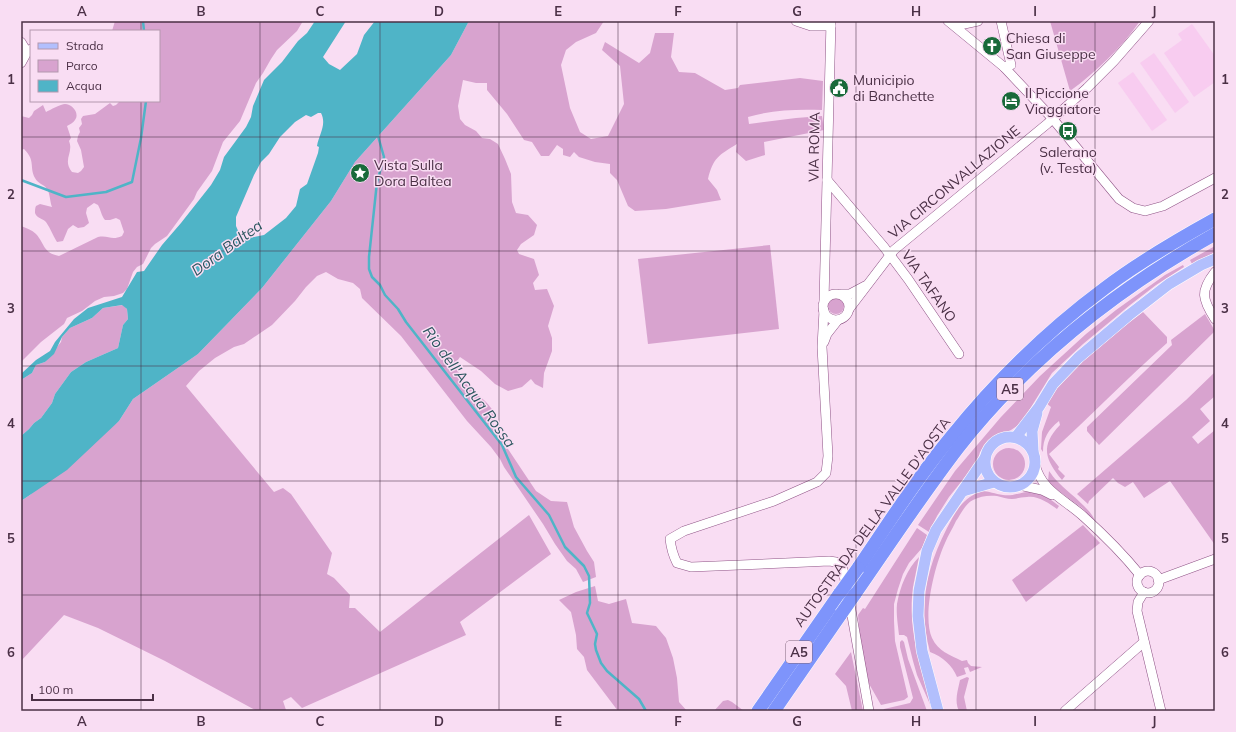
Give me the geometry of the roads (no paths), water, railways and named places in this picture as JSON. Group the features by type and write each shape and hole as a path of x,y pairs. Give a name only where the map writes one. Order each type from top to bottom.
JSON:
{"highway":[{"name":"AUTOSTRADA DELLA VALLE D'AOSTA","path":"759,711 929,465 976,407 1023,358 1105,287 1163,248 1215,219"},
{"name":"AUTOSTRADA DELLA VALLE D'AOSTA","path":"774,711 937,476 986,415 1021,378 1059,342 1112,299 1157,268 1215,234"}],"main road":[{"path":"1016,437 1039,407 1053,384 1078,358 1129,315 1170,284 1201,265 1215,259"},
{"path":"963,491 994,482 1013,487 1028,479 1035,464 1032,431 1039,407"},
{"path":"938,711 922,652 918,616 919,591 928,550 936,530 985,458 990,447 999,439 1016,437 1027,443 1033,451"},
{"path":"985,458 987,471 994,482"}],"street":[{"path":"796,21 811,26 831,24"},
{"path":"951,24 978,21"},
{"path":"1001,21 1011,65 1004,67"},
{"name":"VIA CIRCONVALLAZIONE","path":"850,309 866,285 894,250 1087,88 1114,61 1149,21"},
{"name":"VIA ROMA","path":"831,24 822,347 828,456 826,473 817,482 774,501 684,531 670,539 671,551 677,563 691,567 820,561 836,562 843,569 869,711"},
{"path":"951,24 1004,67 1052,118 1119,199 1133,208 1145,211 1163,206 1215,178"},
{"path":"21,42 29,51 21,63"},
{"name":"VIA TAFANO","path":"827,180 890,255 959,354"},
{"path":"1215,272 1205,288 1204,295 1209,309 1215,319"},
{"name":"VIA ROMA","path":"824,274 837,294"},
{"name":"VIA CIRCONVALLAZIONE","path":"837,294 850,294 866,285"},
{"path":"822,347 827,334 838,320 846,316 850,309 848,300 837,294 830,295 824,306 825,314 838,320"},
{"path":"1035,464 1037,473 1042,481 1062,500 1083,516 1127,558 1140,575"},
{"path":"1019,485 1042,490 1062,500"},
{"path":"1158,580 1215,559"},
{"path":"1144,572 1153,573 1158,580 1158,586 1154,591 1147,593 1140,589 1138,585 1140,575 1144,572"},
{"path":"1144,592 1138,602 1137,611 1161,711"},
{"path":"1064,711 1144,642"}],"water":[{"name":"Dora Baltea","path":"315,21 346,21 323,57 329,64 340,70 357,54 364,35 375,21 469,21 451,55 355,162 331,201 262,288 198,354 133,399 119,421 67,470 21,501 21,436 41,418 52,403 55,394 71,372 86,362 118,348 123,325 128,319 127,309 122,305 103,308 92,318 70,328 62,337 54,354 45,362 36,365 32,373 21,380 21,374 36,360 50,351 55,342 74,319 88,308 122,297 137,272 144,271 162,245 211,185 220,170 224,157 246,127 264,80 282,62 298,41 307,33","holes":["321,113 323,117 323,126 317,146 319,147 318,153 307,184 300,189 296,206 286,218 264,235 243,237 239,233 236,226 236,217 261,162 269,154 280,137 295,122 306,115 311,117"]}],"waterway":[{"path":"143,21 144,30"},
{"path":"21,180 66,197 106,192 132,182 141,138 146,102"},
{"name":"Rio dell'Acqua Rossa","path":"378,136 384,157 377,182 369,257 369,269 372,277 380,285 385,295 398,309 406,322 502,445 516,477 549,515 565,547 584,566 589,576 590,603 587,613 597,634 595,644 601,663 607,671 639,699 646,711"}],"place":[{"name":"Chiesa di San Giuseppe","path":"992,46"},
{"name":"Municipio di Banchette","path":"839,88"},
{"name":"Il Piccione Viaggiatore","path":"1011,101"},
{"name":"Salerano (v. Testa)","path":"1068,131"},
{"name":"Vista Sulla Dora Baltea","path":"360,173"}]}
